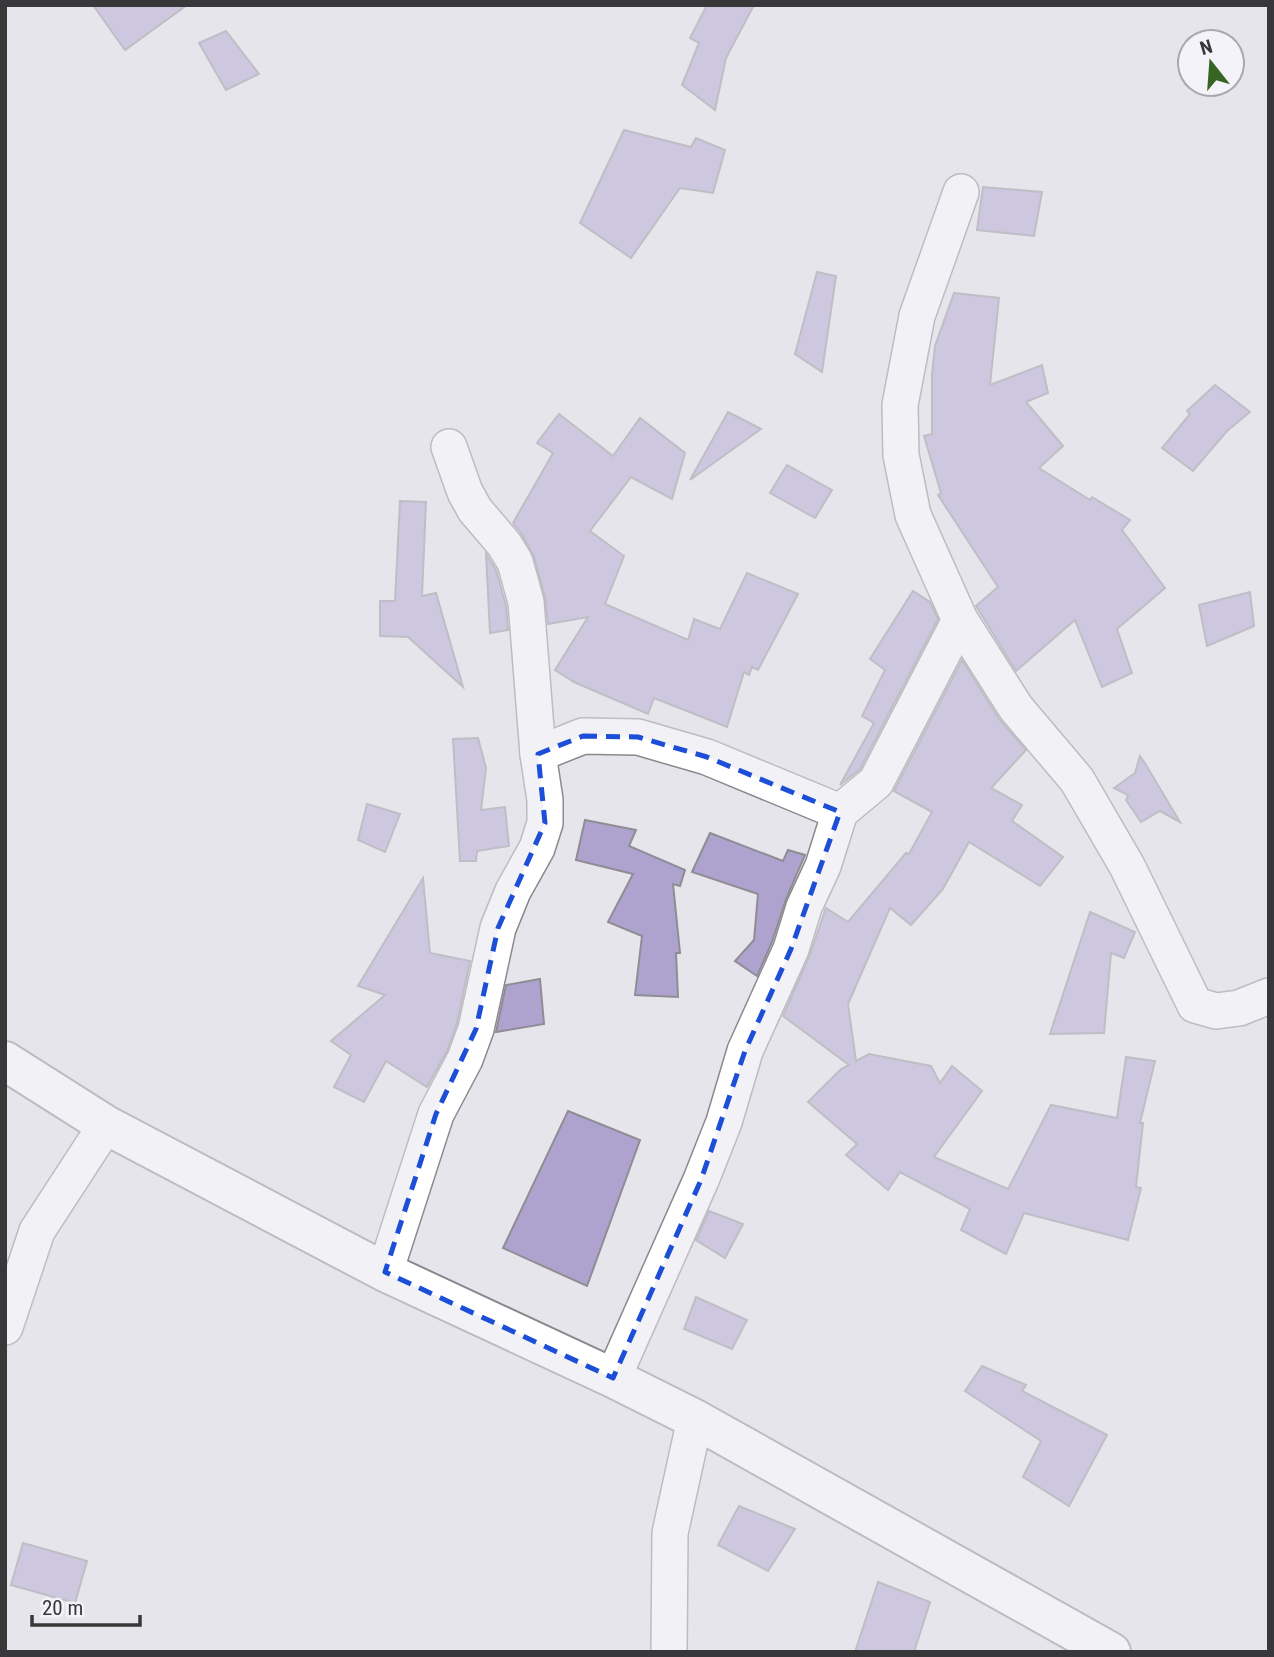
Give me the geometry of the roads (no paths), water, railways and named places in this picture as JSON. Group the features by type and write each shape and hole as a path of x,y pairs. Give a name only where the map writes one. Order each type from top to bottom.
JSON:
{"street":[{"path":"961,192 917,316 900,405 901,455 913,515 960,620 1016,708 1077,780 1127,866 1195,1005 1216,1011 1239,1008 1269,996"},
{"path":"385,1272 436,1114 465,1059 476,1029 498,928 513,891 537,848 545,823 526,602 515,562 504,544 475,510 465,492 449,447"},
{"path":"613,1378 701,1180 724,1122 745,1051 791,949 804,907 823,866 840,812 876,782 960,620"},
{"path":"538,754 583,736 638,737 707,757 840,812"},
{"path":"5,1061 106,1125 385,1272 695,1419 1111,1652"},
{"path":"5,1327 37,1231 106,1125"},
{"path":"668,1652 670,1533 695,1419"}]}
